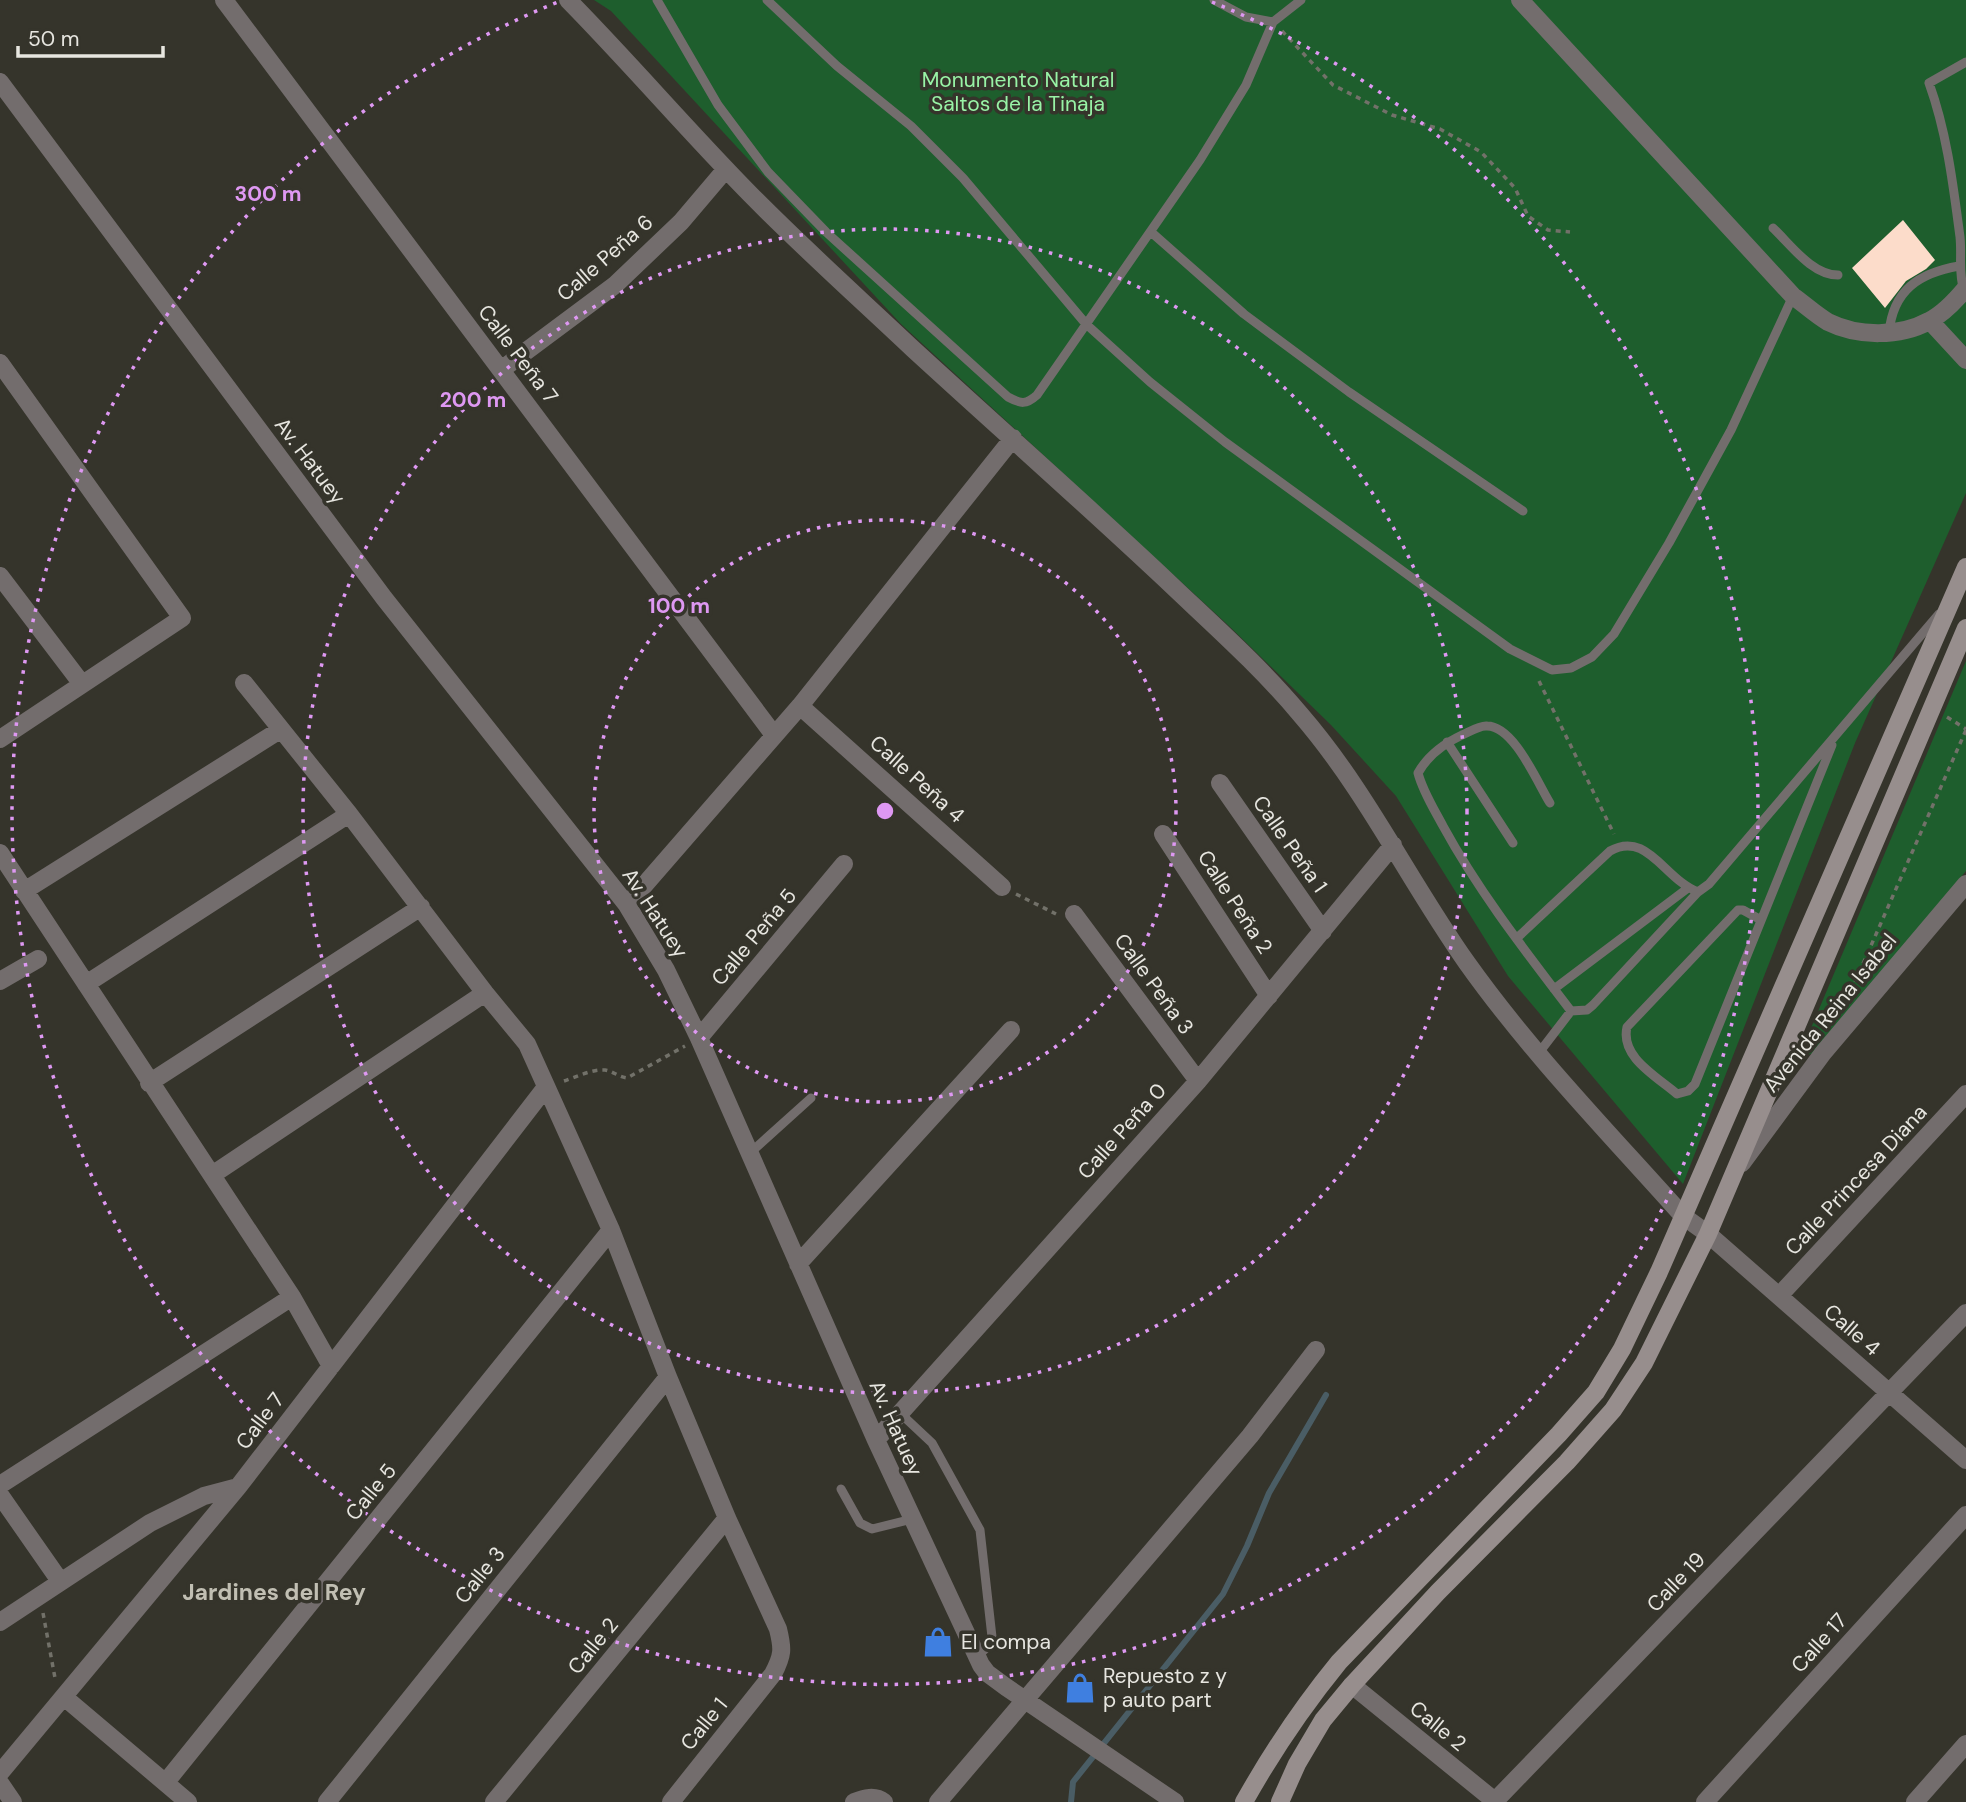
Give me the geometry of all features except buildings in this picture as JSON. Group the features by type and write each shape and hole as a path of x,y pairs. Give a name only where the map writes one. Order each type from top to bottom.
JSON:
{"main road":[{"path":"1244,1802 1276,1747 1339,1662 1550,1444 1595,1392 1622,1349 1659,1272 1966,567"},
{"path":"1280,1802 1297,1764 1323,1720 1352,1685 1447,1583 1567,1462 1613,1410 1644,1363 1708,1234 1966,628"}],"street":[{"name":"Calle Peña 7","path":"224,0 774,735"},
{"name":"Calle 4","path":"568,0 750,194 1255,664 1303,717 1339,764 1393,845 1429,909 1538,1054 1683,1216 1708,1234 1966,1460"},
{"path":"1520,0 1793,296 1828,322 1859,332 1889,333 1911,329 1930,321 1961,294 1966,317"},
{"name":"Av. Hatuey","path":"0,82 384,598 627,905 666,970 699,1038 876,1440 976,1657 987,1673 1175,1802"},
{"name":"Calle Peña 6","path":"501,370 615,285 681,222 726,169"},
{"path":"1930,321 1966,360"},
{"path":"0,363 182,618 0,739"},
{"path":"627,905 800,706 1013,438"},
{"path":"0,576 82,684"},
{"path":"244,683 527,1044 611,1230 727,1518"},
{"name":"Calle Peña 4","path":"800,706 1002,887"},
{"path":"24,891 280,730"},
{"name":"Calle Peña 1","path":"1220,783 1322,931"},
{"path":"86,984 349,814"},
{"name":"Calle Peña 2","path":"1163,834 1269,996"},
{"name":"Calle Peña 0","path":"876,1440 1198,1081 1393,845"},
{"path":"0,853 292,1297 331,1366"},
{"name":"Calle Peña 5","path":"699,1038 844,864"},
{"name":"Avenida Reina Isabel","path":"1734,1174 1823,1053 1966,884"},
{"path":"149,1083 421,907"},
{"name":"Calle Peña 3","path":"1074,914 1198,1081"},
{"path":"0,981 38,958"},
{"path":"212,1175 485,993"},
{"path":"799,1264 1011,1030"},
{"name":"Calle 7","path":"0,1773 238,1487 546,1087"},
{"name":"Calle Princesa Diana","path":"1779,1296 1966,1094"},
{"name":"Calle 5","path":"166,1782 611,1230"},
{"path":"0,1485 292,1297"},
{"name":"Calle 19","path":"1495,1802 1966,1313"},
{"path":"938,1802 1250,1436 1316,1350"},
{"name":"Calle 3","path":"327,1802 668,1377"},
{"path":"0,1622 150,1523 204,1496 238,1487"},
{"path":"0,1494 60,1581"},
{"name":"Calle 17","path":"1705,1802 1966,1515"},
{"name":"Calle 2","path":"494,1802 727,1518"},
{"name":"Calle 1","path":"671,1802 773,1674 782,1658 778,1629 727,1518"},
{"name":"Calle 2","path":"1352,1685 1495,1802"},
{"path":"60,1701 188,1802"},
{"path":"1915,1802 1966,1744"},
{"path":"0,1783 13,1802"},
{"path":"854,1802 867,1798 881,1800"}],"lane":[{"path":"657,0 718,106 768,172 825,232 1008,397 1020,403 1028,403 1037,395 1200,160 1246,85 1273,22 1301,0"},
{"path":"767,0 837,66 911,126 963,178 1086,324 1150,382 1226,442 1499,641 1552,670 1570,668 1592,657 1614,634 1669,543 1731,430 1793,296"},
{"path":"1214,0 1246,17 1273,22"},
{"path":"1961,294 1959,266 1962,222 1941,117 1929,83 1966,62"},
{"path":"1773,228 1817,270 1826,275 1838,275"},
{"path":"1151,232 1254,322 1349,392 1523,510"},
{"path":"1889,333 1891,314 1895,307 1921,277 1959,266"},
{"path":"1538,1054 1572,1011 1587,1010 1593,1005 1698,892 1709,884 1953,596"},
{"path":"1550,803 1513,740 1500,729 1485,725 1447,742 1425,760 1418,773 1422,786 1460,856 1572,1011"},
{"path":"1761,920 1738,910 1627,1027 1625,1037 1628,1052 1677,1094 1689,1091 1695,1084 1761,920 1835,736"},
{"path":"1447,742 1513,843"},
{"path":"1517,937 1610,851 1619,846 1630,844 1641,848 1688,888 1698,892"},
{"path":"1555,989 1688,888"},
{"path":"750,1153 811,1098"},
{"path":"900,1413 932,1443 980,1530 992,1643 976,1657"},
{"path":"841,1489 860,1523 872,1529 912,1519"}],"path":[{"path":"1273,22 1333,85 1392,115 1440,130 1481,152 1515,188 1528,216 1548,230 1570,232"},
{"path":"1530,660 1619,846"},
{"path":"1851,991 1966,730"},
{"path":"1002,887 1064,918 1074,914"},
{"path":"546,1087 600,1070 627,1078 699,1038"},
{"path":"42,1594 44,1620 60,1701"}],"green space":[{"name":"Monumento Natural Saltos de la Tinaja","path":"594,0 1966,0 1966,493 1855,743 1683,1184 1508,976 1396,796 1331,725 1228,625 901,324 611,11"},
{"path":"1966,661 1966,871 1813,1053 1808,1055 1804,1053 1803,1047"}],"waterway":[{"path":"1071,1802 1073,1782 1223,1594 1269,1493 1326,1395"}],"place":[{"name":"El compa","path":"938,1642"},
{"name":"Repuesto z y p auto part","path":"1080,1688"}],"district":[{"name":"Jardines del Rey","path":"274,1592"}]}
